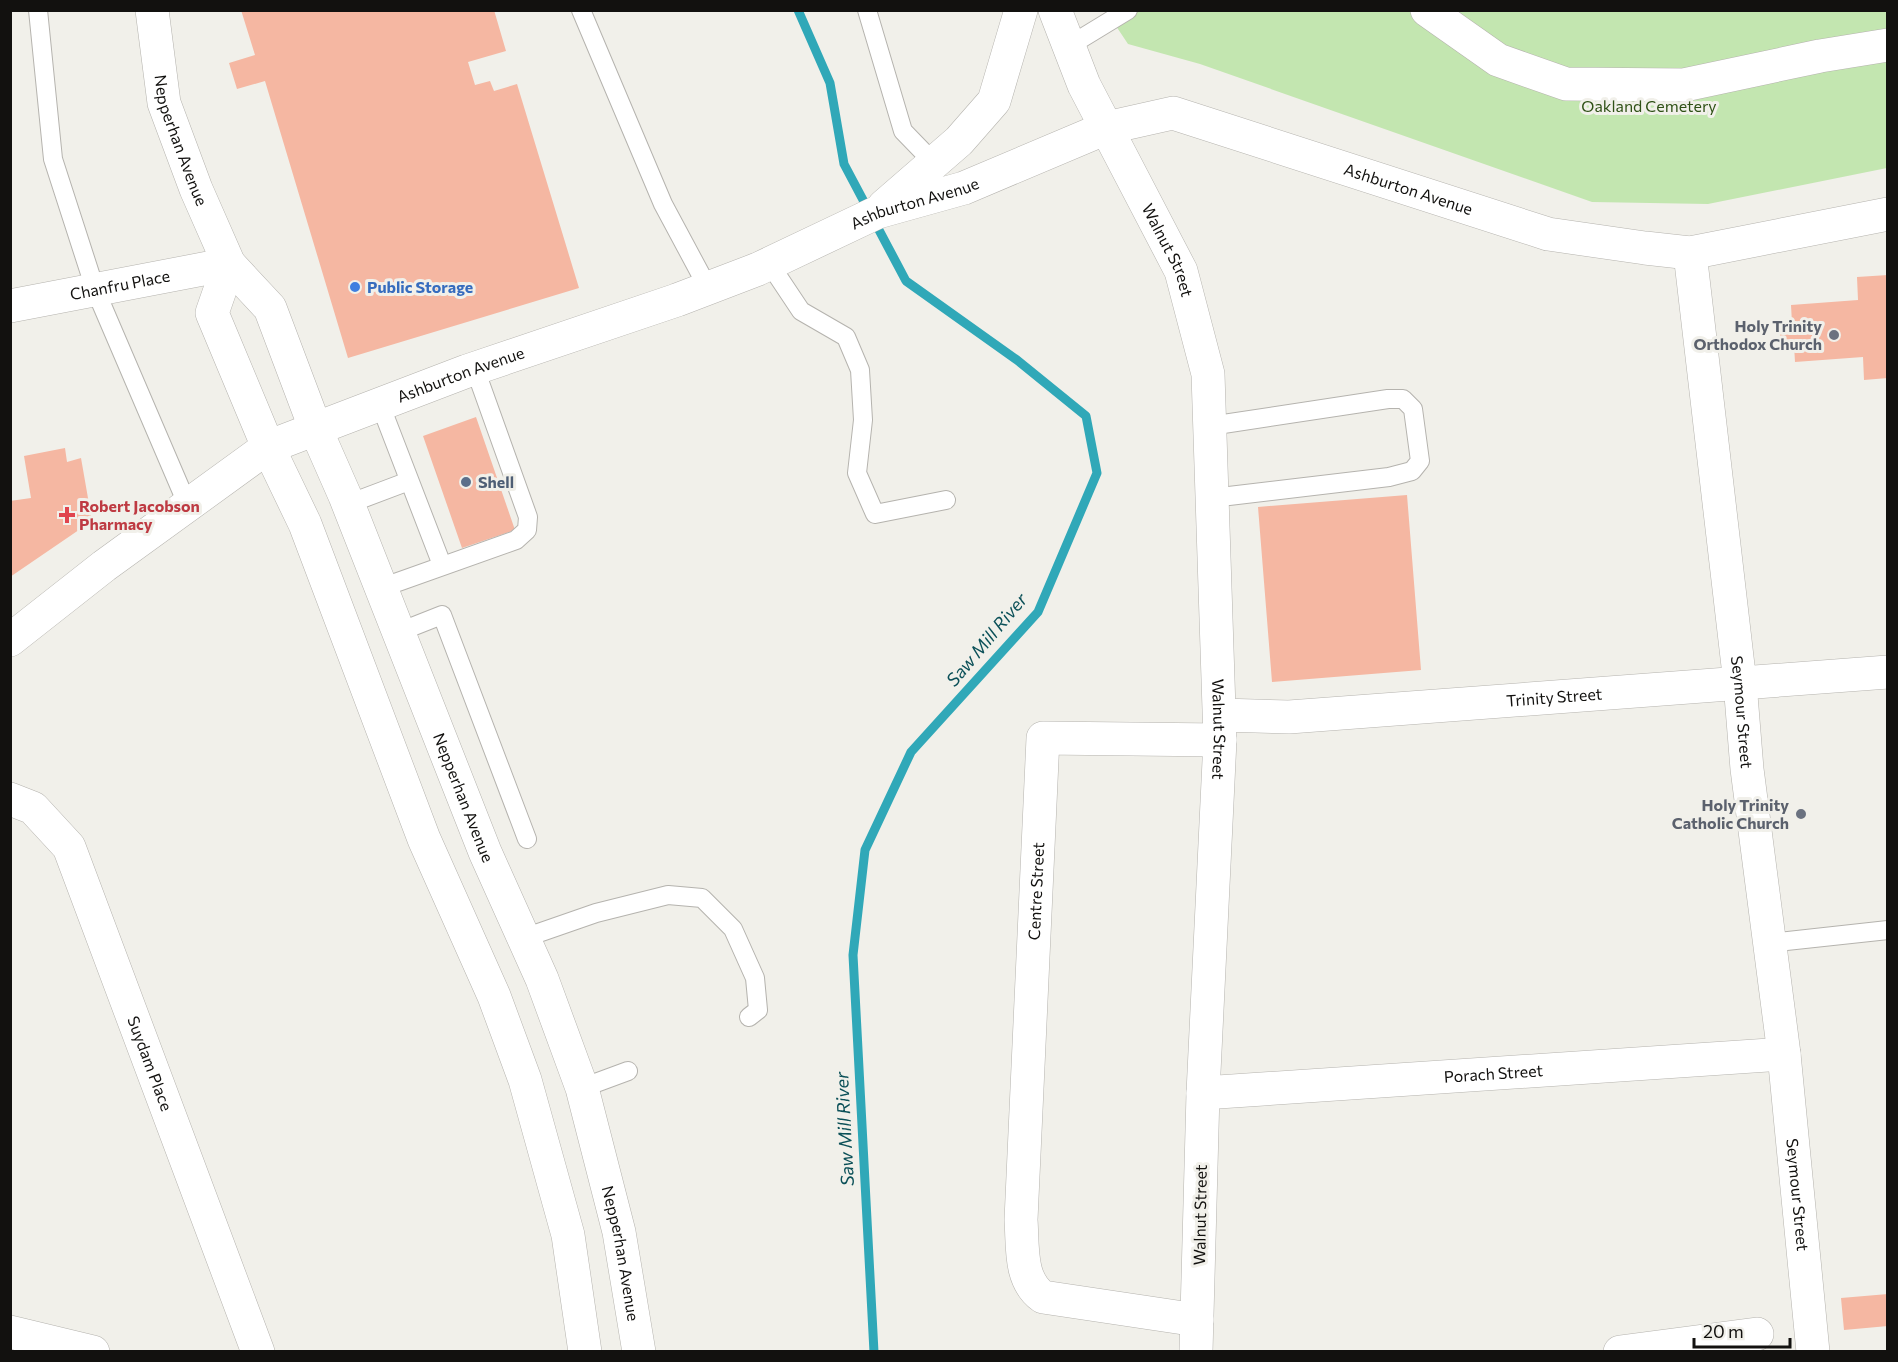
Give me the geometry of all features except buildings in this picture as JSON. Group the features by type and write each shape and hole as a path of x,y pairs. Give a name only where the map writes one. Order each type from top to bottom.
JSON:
{"street":[{"name":"Nepperhan Avenue","path":"152,10 164,103 196,189 230,264 270,308 316,430 348,504 486,852 542,980 582,1088 619,1232 639,1352"},
{"path":"878,212 959,141 994,101 1021,10"},
{"name":"Walnut Street","path":"1055,10 1084,85 1181,271 1208,374 1220,727 1203,1093 1196,1336"},
{"path":"1427,10 1498,60 1566,84 1684,85 1820,56 1887,45"},
{"name":"Ashburton Avenue","path":"10,640 104,566 268,447 475,369 708,288 769,263 878,212 964,188 1106,128 1173,113 1548,234 1690,253 1887,214"},
{"name":"Seymour Street","path":"1690,253 1740,683 1747,769 1784,1054 1814,1352"},
{"name":"Chanfru Place","path":"10,306 230,264"},
{"path":"230,264 212,313 268,447 305,524 424,839 494,996 525,1080 568,1236 585,1352"},
{"name":"Trinity Street","path":"1220,727 1289,717 1887,672"},
{"name":"Centre Street","path":"1196,1336 1043,1297 1033,1290 1025,1272 1021,1220 1043,738 1220,727"},
{"name":"Suydam Place","path":"10,799 33,808 69,847 258,1352"},
{"name":"Porach Street","path":"1203,1093 1784,1054"},
{"path":"10,1332 93,1352"},
{"path":"1620,1352 1757,1334"}],"lane":[{"path":"38,10 53,159 95,290 188,506"},
{"path":"581,10 663,204 708,288"},
{"path":"867,10 903,131 934,163"},
{"path":"1069,46 1128,10"},
{"path":"769,263 801,311 846,337 860,370 863,420 857,473 875,514 946,500"},
{"path":"381,588 516,540 527,530 528,517 475,369"},
{"path":"1210,426 1388,399 1403,399 1413,409 1420,461 1412,471 1389,477 1212,498"},
{"path":"380,404 442,565"},
{"path":"348,504 409,481"},
{"path":"399,632 442,615 526,839"},
{"path":"524,938 596,913 668,896 702,898 732,929 755,978 758,1010 748,1017"},
{"path":"1769,943 1887,930"},
{"path":"582,1088 628,1071"}],"green space":[{"name":"Oakland Cemetery","path":"1106,11 1887,11 1887,168 1708,204 1592,202 1200,64 1128,44"}],"waterway":[{"name":"Saw Mill River","path":"798,10 830,83 844,164 906,281 1017,360 1086,416 1097,473 1038,612 911,752 865,850 853,955 874,1352"}],"place":[{"name":"Public Storage","path":"355,287"},
{"name":"Holy Trinity Orthodox Church","path":"1834,335"},
{"name":"Shell","path":"466,482"},
{"name":"Robert Jacobson Pharmacy","path":"67,515"},
{"name":"Holy Trinity Catholic Church","path":"1801,814"}]}
